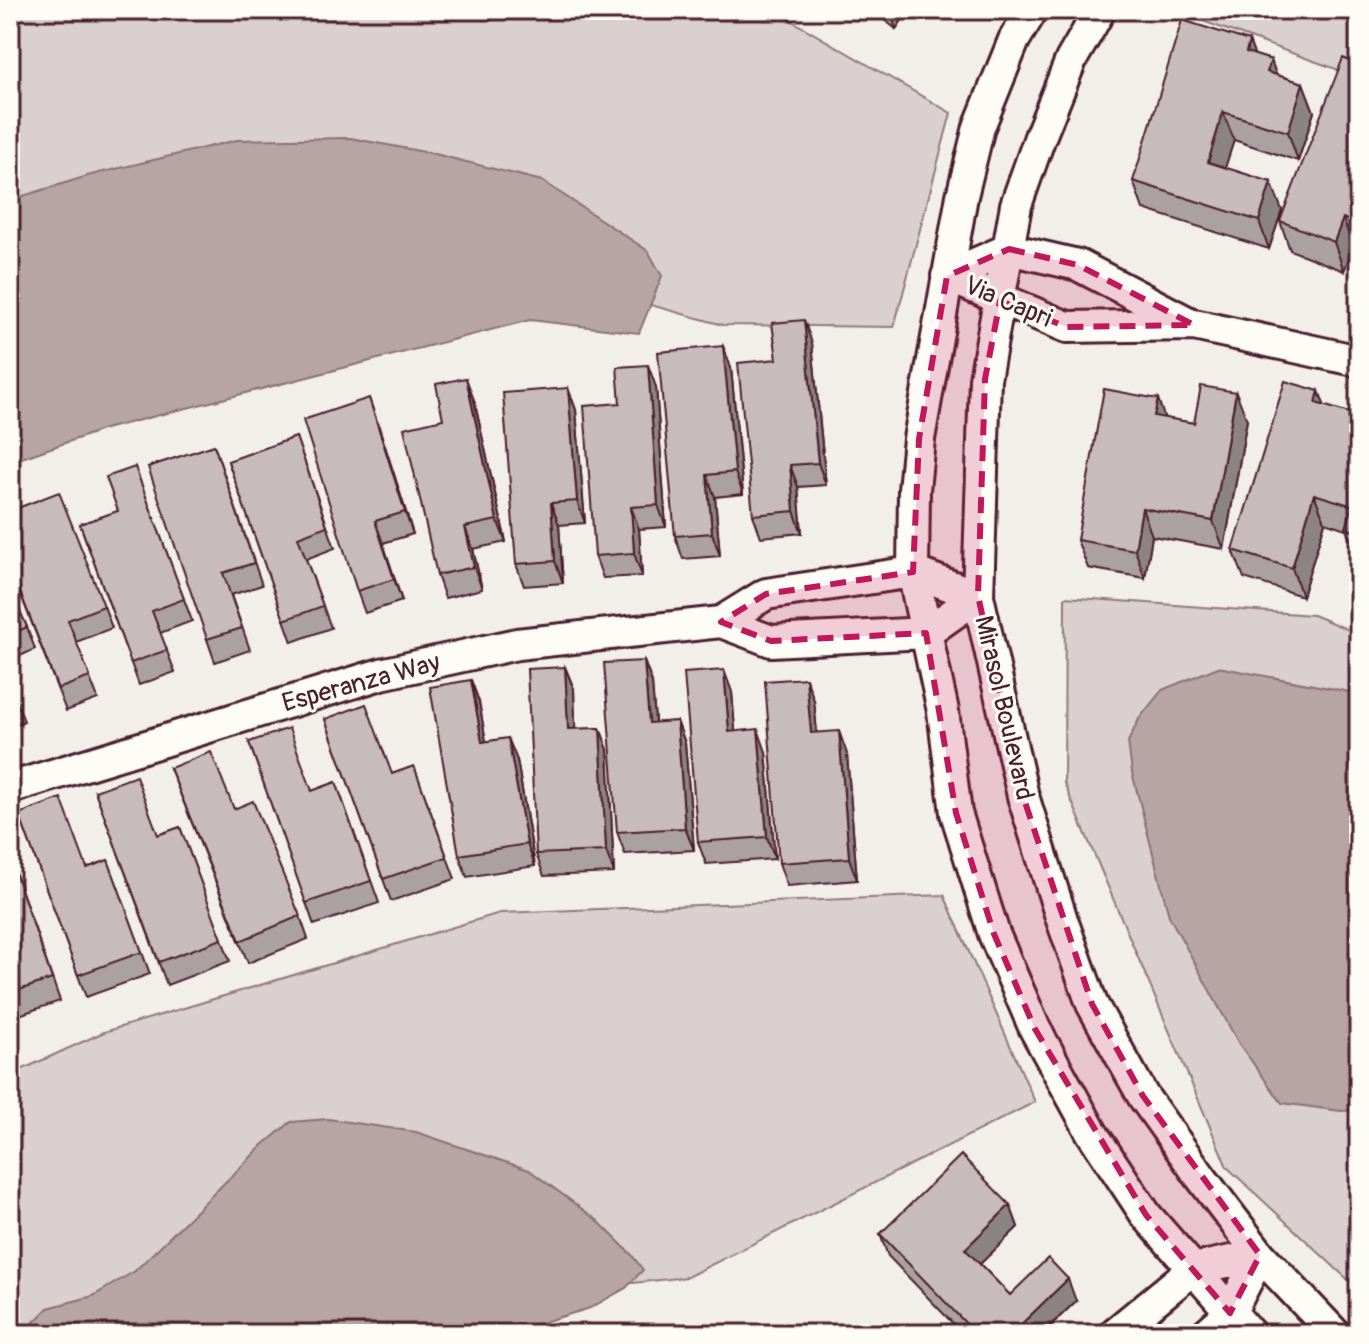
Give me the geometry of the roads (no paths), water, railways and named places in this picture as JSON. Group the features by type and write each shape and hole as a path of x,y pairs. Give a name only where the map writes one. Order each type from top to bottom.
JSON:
{"street":[{"path":"1032,10 1014,40 979,127 947,276 919,439 914,490 913,572 943,711 956,813 994,934 1035,1029 1092,1133 1146,1215 1240,1324"},
{"name":"Mirasol Boulevard","path":"1100,10 1071,60 1016,205 985,379 978,596 1023,796 1092,1004 1143,1096 1200,1176 1260,1255 1335,1334"},
{"name":"Via Capri","path":"947,276 1009,249 1078,265 1194,325"},
{"name":"Via Capri","path":"947,276 1067,327 1194,325 1359,361"},
{"name":"Esperanza Way","path":"10,788 381,674 517,644 721,622 766,594 913,572 978,596"},
{"path":"926,633 978,596"},
{"name":"Esperanza Way","path":"721,622 771,641 926,633"},
{"path":"1114,1334 1193,1269 1260,1255 1240,1324"},
{"path":"1206,1334 1240,1324"}]}
